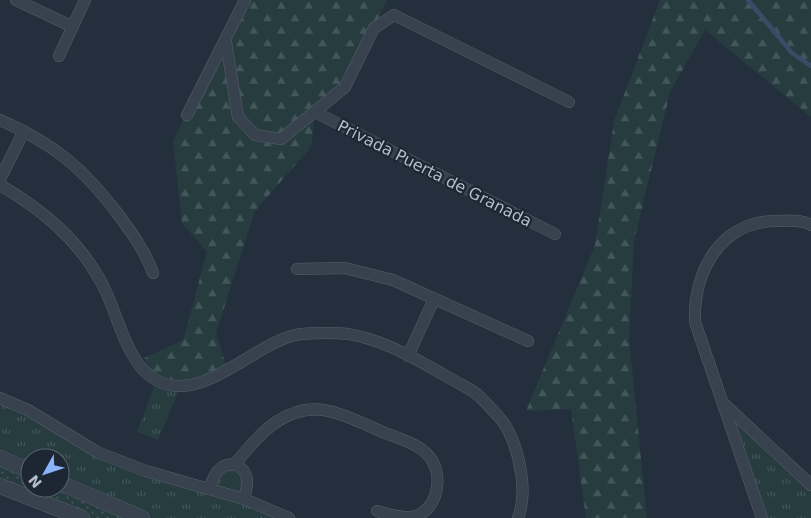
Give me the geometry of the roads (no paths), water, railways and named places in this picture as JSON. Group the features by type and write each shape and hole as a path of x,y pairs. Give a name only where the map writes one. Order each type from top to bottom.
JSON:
{"street":[{"path":"16,0 73,27"},
{"path":"59,56 85,0"},
{"path":"187,115 226,42 245,0"},
{"name":"Privada Puerta de Granada","path":"226,42 238,117 255,135 281,139 345,87 374,28 394,15 569,102"},
{"name":"Privada Puerta de Granada","path":"315,112 555,234"},
{"path":"0,120 24,130 64,156 90,178 128,228 146,256 153,273"},
{"path":"0,180 24,130"},
{"path":"0,185 36,208 62,230 83,253 101,281 136,360 156,381 180,388 209,379 279,341 301,334 357,335 408,356 478,394 508,430 523,478 518,518"},
{"path":"762,518 695,322 695,306 704,268 718,247 735,232 749,225 776,221 807,223 811,225"},
{"path":"297,269 345,268 393,280 528,341"},
{"path":"408,356 434,299"},
{"path":"0,398 28,410 97,452 146,471 244,499 289,518"},
{"path":"723,404 811,485"},
{"path":"235,464 258,435 289,414 300,411 335,412 420,448 433,462 438,482 436,495 426,510 418,515 409,517 377,512"},
{"path":"0,458 20,467"},
{"path":"209,488 215,472 225,465 235,464 244,469 246,475 248,485 244,499"},
{"path":"0,486 80,518"},
{"path":"70,488 133,516"}],"waterway":[{"path":"748,0 792,53 811,66"}]}
